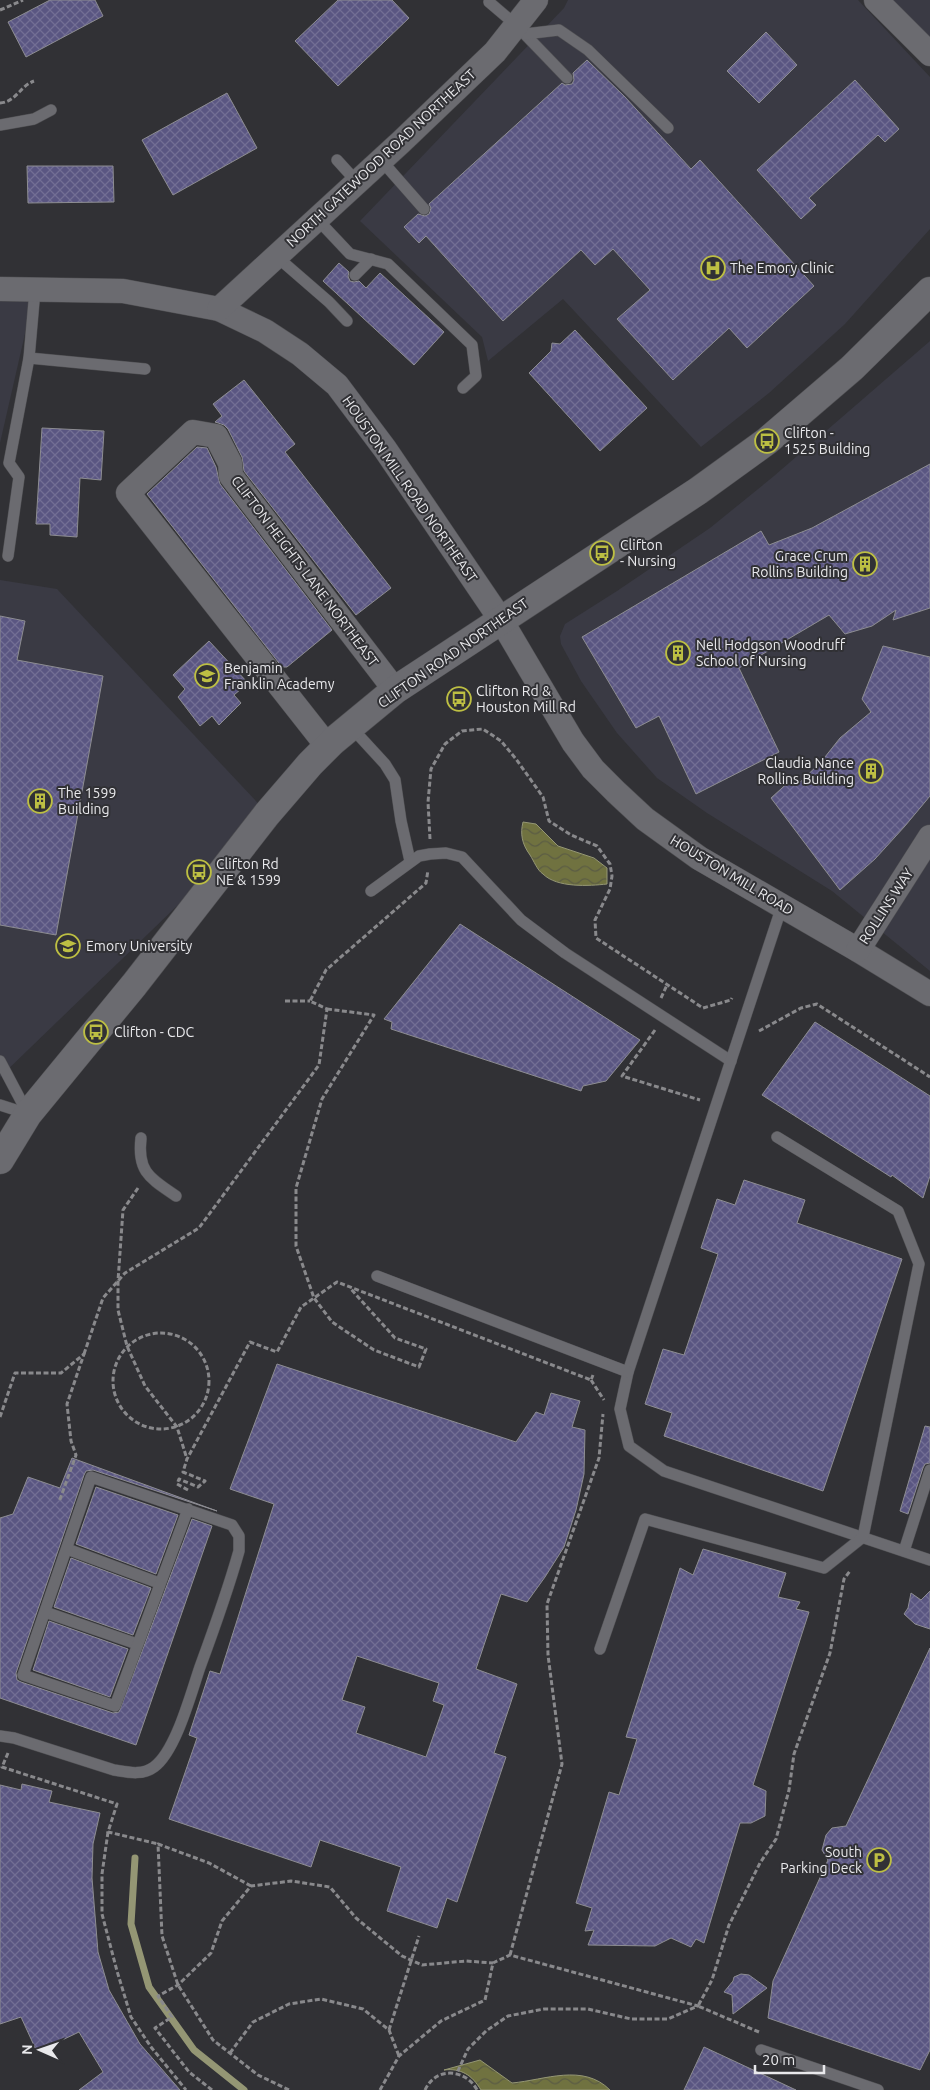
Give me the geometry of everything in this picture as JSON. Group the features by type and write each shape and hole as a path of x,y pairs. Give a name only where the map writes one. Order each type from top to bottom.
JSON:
{"main road":[{"name":"CLIFTON ROAD NORTHEAST","path":"0,1160 28,1114 134,985 272,808 328,747 395,690 698,491 767,441 852,368 930,291"},
{"name":"CLIFTON ROAD NORTHEAST","path":"0,1131 28,1114"}],"street":[{"name":"NORTH GATEWOOD ROAD NORTHEAST","path":"219,309 520,30 536,0"},
{"path":"876,0 930,54"},
{"name":"HOUSTON MILL ROAD NORTHEAST","path":"0,289 123,292 219,309 265,331 300,354 337,385 401,472 501,620"},
{"name":"CLIFTON HEIGHTS LANE NORTHEAST","path":"328,747 128,493 193,432 216,436 230,463 231,476 395,690"},
{"name":"HOUSTON MILL ROAD","path":"501,620 573,742 593,769 645,819 700,858 930,994"},
{"name":"ROLLINS WAY","path":"858,950 930,837"}],"lane":[{"path":"489,2 520,30 567,78"},
{"path":"520,30 559,30 588,50 668,128"},
{"path":"0,125 34,119 51,110"},
{"path":"337,160 357,182"},
{"path":"381,160 424,209"},
{"path":"317,219 350,254 388,264 472,345 476,376 462,388"},
{"path":"276,256 332,299 346,321"},
{"path":"355,275 371,259"},
{"path":"8,556 19,476 9,463 29,358 35,290"},
{"path":"29,358 145,368"},
{"path":"351,727 385,764 395,780 399,814 410,861"},
{"path":"371,891 410,861 430,854 446,853 462,857 521,920 565,953 732,1061"},
{"path":"782,906 628,1372 620,1409 629,1446 664,1471 930,1560"},
{"path":"0,1061 28,1114"},
{"path":"0,1105 28,1114"},
{"path":"600,1649 645,1519 824,1568 863,1537 919,1264 898,1211 777,1137"},
{"path":"141,1138 141,1163 147,1176 176,1196"},
{"path":"377,1276 628,1372"},
{"path":"904,1551 930,1470"},
{"path":"0,1736 14,1738 114,1770 128,1772 143,1773 155,1767 166,1755 185,1711 240,1551 239,1536 232,1525 193,1510 91,1477 23,1675 115,1706 159,1583 193,1510"},
{"path":"67,1549 159,1583"},
{"path":"45,1612 137,1644"},
{"path":"761,2050 878,2090"}],"path":[{"path":"0,10 23,0"},
{"path":"0,104 7,103 20,93 28,83 34,81"},
{"path":"310,1001 326,970 426,883 430,854 428,802 431,769 445,744 462,731 483,729 501,741 544,797 549,821 571,835 597,846 610,864 612,876 610,889 595,920 596,938 703,1008 731,1000 734,991"},
{"path":"285,1001 310,1001 328,1009 374,1015 322,1099 296,1188 296,1246 314,1298 332,1322 374,1350 419,1367 426,1349 395,1338 350,1287"},
{"path":"59,1502 76,1455 72,1441 67,1404 103,1298 125,1273 199,1228 319,1065 328,1009"},
{"path":"147,1176 123,1210 118,1310 127,1346 145,1386 177,1427 187,1459"},
{"path":"193,1510 200,1505 198,1496 177,1484 179,1479 198,1487 205,1480 183,1472 187,1459 250,1342 277,1352 301,1306 337,1282 591,1380 604,1400 598,1458 547,1604 548,1655 562,1764 510,1955"},
{"path":"158,1332 175,1334 196,1347 206,1361 210,1375 209,1392 200,1410 188,1422 177,1427 169,1430 155,1430 139,1425 131,1420 119,1407 113,1391 113,1371 120,1355 127,1346 141,1336 158,1332"},
{"path":"0,1417 15,1373 61,1373 84,1354"},
{"path":"591,1380 599,1361"},
{"path":"457,2073 468,2049 486,2031 508,2016 544,2009 588,2009 630,2018 668,2019 698,2006 712,1980 729,1925 760,1862 776,1839 789,1790 794,1754 830,1653 844,1578 876,1542"},
{"path":"14,1738 2,1767 117,1804 108,1832 102,1874 102,1914 131,2017 151,2047 186,2090"},
{"path":"108,1832 158,1844 209,1863 251,1886 291,1881 330,1887 356,1918 402,1956 422,1965 466,1962 493,1963 510,1955 698,2006 766,2036 761,2050"},
{"path":"158,1844 162,1936 178,1985 213,2040 258,2075 289,2090"},
{"path":"212,2090 189,2072 155,2028 172,2017 158,1996 178,1985 211,1953 222,1921 251,1886"},
{"path":"389,2030 420,1936"},
{"path":"380,2090 399,2056 441,2021 485,2000 493,1963"},
{"path":"230,2053 253,2022 288,2004 321,1999 363,2009 389,2030 399,2056"},
{"path":"426,2090 435,2077 444,2073 457,2073 470,2079 477,2090"}],"shaded area":[{"path":"568,0 858,0 930,77 930,229 845,324 769,393 701,447 563,299 488,361 482,337 360,221 564,8"},
{"path":"876,0 930,0 930,54"},
{"path":"0,290 35,290 0,443"},
{"path":"930,341 930,971 832,891 707,813 657,778 617,733 581,681 561,644 560,636 565,624 710,528 774,476"},
{"name":"Emory University","path":"0,580 57,589 270,816 0,1077"}],"water":[{"path":"523,822 536,824 558,846 594,858 607,868 607,884 574,885 549,879 539,870 523,843"},
{"path":"480,2060 512,2083 563,2075 576,2075 588,2077 610,2090 481,2090 474,2080 461,2071 444,2070"}],"building":[{"path":"50,0 95,0 103,16 26,57 8,22"},
{"path":"338,0 392,0 409,18 338,86 295,41"},
{"path":"766,32 797,65 759,103 727,71"},
{"path":"587,60 625,97 691,169 700,160 814,286 747,348 729,328 673,380 617,319 650,290 613,249 595,265 581,250 503,321 426,236 419,243 404,227 418,214 425,216 429,214 431,208 429,204 562,83 565,85 572,84 574,80 573,73"},
{"path":"855,80 899,129 885,142 878,135 809,198 816,205 801,219 757,170"},
{"path":"227,93 257,148 173,195 142,140"},
{"path":"27,166 113,166 114,202 28,203"},
{"path":"339,263 349,272 350,281 359,281 366,288 380,273 444,332 414,365 323,281"},
{"path":"575,330 647,408 600,451 529,373 551,351 552,343 560,344"},
{"path":"244,380 295,444 285,452 391,588 356,615 244,471 242,457 228,429 224,425 215,422 222,416 213,404"},
{"path":"42,428 104,431 101,480 80,478 77,537 50,535 50,524 36,524"},
{"path":"197,447 207,448 216,467 220,484 332,630 287,667 282,667 147,494"},
{"name":"Nell Hodgson Woodruff School of Nursing","path":"930,464 930,608 893,620 896,610 872,626 845,634 829,615 739,668 779,752 696,794 659,716 636,728 582,637 761,531 769,545 812,528"},
{"name":"The 1599 Building","path":"0,616 25,621 17,660 103,676 56,935 0,925"},
{"path":"209,641 248,683 234,695 241,703 219,725 212,716 200,726 178,697 185,689 173,675"},
{"name":"Claudia Nance Rollins Building","path":"883,646 930,657 930,796 875,859 840,890 771,798 792,779 796,786 821,762 840,738 871,712 862,699"},
{"path":"460,924 640,1040 606,1081 583,1086 581,1091 391,1029 392,1022 384,1019"},
{"path":"815,1022 930,1096 930,1176 923,1198 892,1175 891,1177 762,1095"},
{"path":"744,1180 805,1200 797,1223 902,1259 823,1491 664,1436 672,1413 645,1404 663,1349 684,1355 718,1254 701,1248 717,1199 735,1205"},
{"path":"277,1364 516,1442 536,1412 544,1415 551,1393 580,1401 572,1427 585,1430 584,1474 576,1510 564,1547 527,1602 501,1594 476,1669 517,1684 494,1753 506,1757 457,1902 447,1898 437,1928 387,1911 401,1867 320,1840 311,1867 169,1819 197,1738 189,1735 210,1671 220,1674 274,1504 230,1489","holes":["357,1656 439,1683 433,1701 444,1705 426,1757 356,1733 365,1707 342,1700"]},
{"path":"925,1426 930,1427 930,1463 925,1464 923,1468 908,1514 900,1511"},
{"path":"72,1458 217,1511 93,1470 86,1471 84,1475 16,1673 17,1680 21,1682 113,1713 119,1712 192,1519 212,1526 136,1745 0,1698 0,1518 13,1514 28,1477 60,1488"},
{"path":"96,1487 178,1515 156,1574 76,1544"},
{"path":"703,1549 786,1573 778,1597 800,1602 796,1609 809,1612 753,1785 766,1791 765,1816 751,1823 740,1823 704,1943 696,1939 691,1947 671,1938 655,1946 588,1945 594,1930 585,1931 592,1908 576,1903 609,1792 619,1795 637,1739 626,1737 680,1568 693,1575"},
{"path":"71,1558 151,1588 133,1635 54,1607"},
{"path":"930,1591 930,1629 915,1624 904,1614 908,1608 911,1593 921,1600"},
{"path":"49,1621 128,1649 110,1697 33,1670"},
{"name":"South Parking Deck","path":"930,1648 930,2050 920,2070 768,2018 773,1981 828,1860 822,1850 826,1835 832,1828 846,1826"},
{"path":"22,1784 52,1791 49,1802 100,1813 93,1844 92,1878 98,1952 109,1990 140,2044 180,2090 79,2090 103,2072 79,2032 37,2052 21,2017 0,2024 0,1785 21,1790"},
{"path":"741,1974 749,1975 767,1988 733,2014 732,1995 724,1992 734,1977"},
{"path":"704,2047 796,2090 684,2090"}],"waterway":[{"path":"135,1858 131,1924 149,1987 194,2050 244,2090"}],"place":[{"name":"The Emory Clinic","path":"713,268"},
{"name":"Clifton - 1525 Building","path":"767,441"},
{"name":"Clifton - Nursing","path":"602,553"},
{"name":"Grace Crum Rollins Building","path":"865,564"},
{"name":"Nell Hodgson Woodruff School of Nursing","path":"678,653"},
{"name":"Benjamin Franklin Academy","path":"207,676"},
{"name":"Clifton Rd & Houston Mill Rd","path":"459,699"},
{"name":"Claudia Nance Rollins Building","path":"871,771"},
{"name":"The 1599 Building","path":"40,801"},
{"name":"Clifton Rd NE & 1599","path":"199,872"},
{"name":"Emory University","path":"68,946"},
{"name":"Clifton - CDC","path":"96,1032"},
{"name":"South Parking Deck","path":"879,1860"}]}
